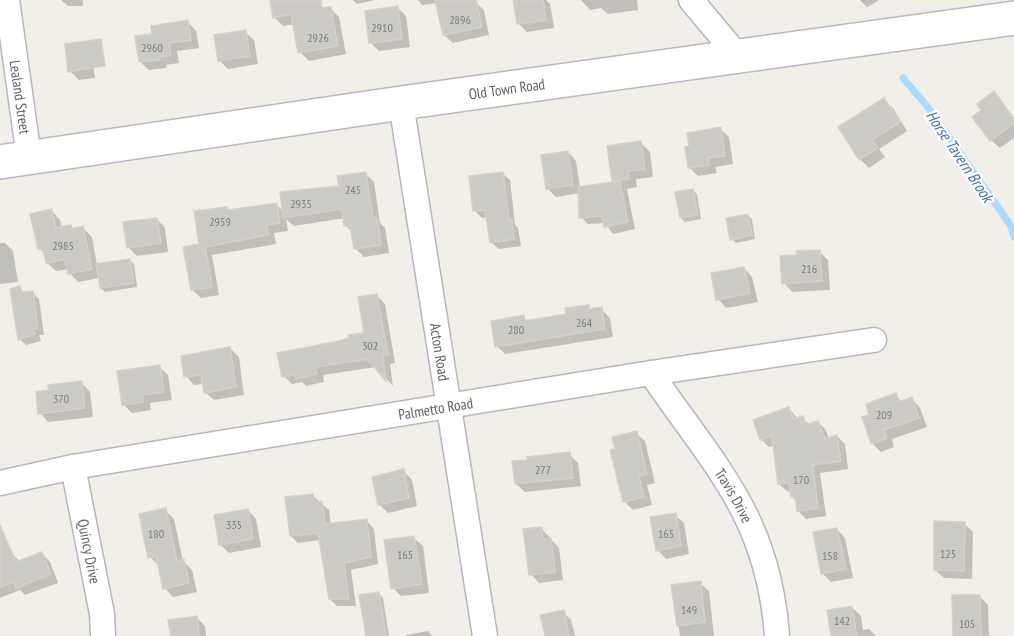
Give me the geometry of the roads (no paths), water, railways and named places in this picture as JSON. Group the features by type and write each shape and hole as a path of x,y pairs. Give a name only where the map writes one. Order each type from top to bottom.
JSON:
{"main road":[{"name":"Old Town Road","path":"15,160 401,103 1014,18"}],"street":[{"name":"Lealand Street","path":"7,0 15,160"},
{"path":"691,0 737,56"},
{"name":"Acton Road","path":"401,103 485,636"},
{"name":"Palmetto Road","path":"0,483 74,467 651,373 874,340"},
{"name":"Travis Drive","path":"651,373 722,475 746,517 770,581 777,636"},
{"name":"Quincy Drive","path":"74,467 102,614 103,636"}],"waterway":[{"name":"Horse Tavern Brook","path":"903,78 927,106 1011,226 1014,237"}]}
